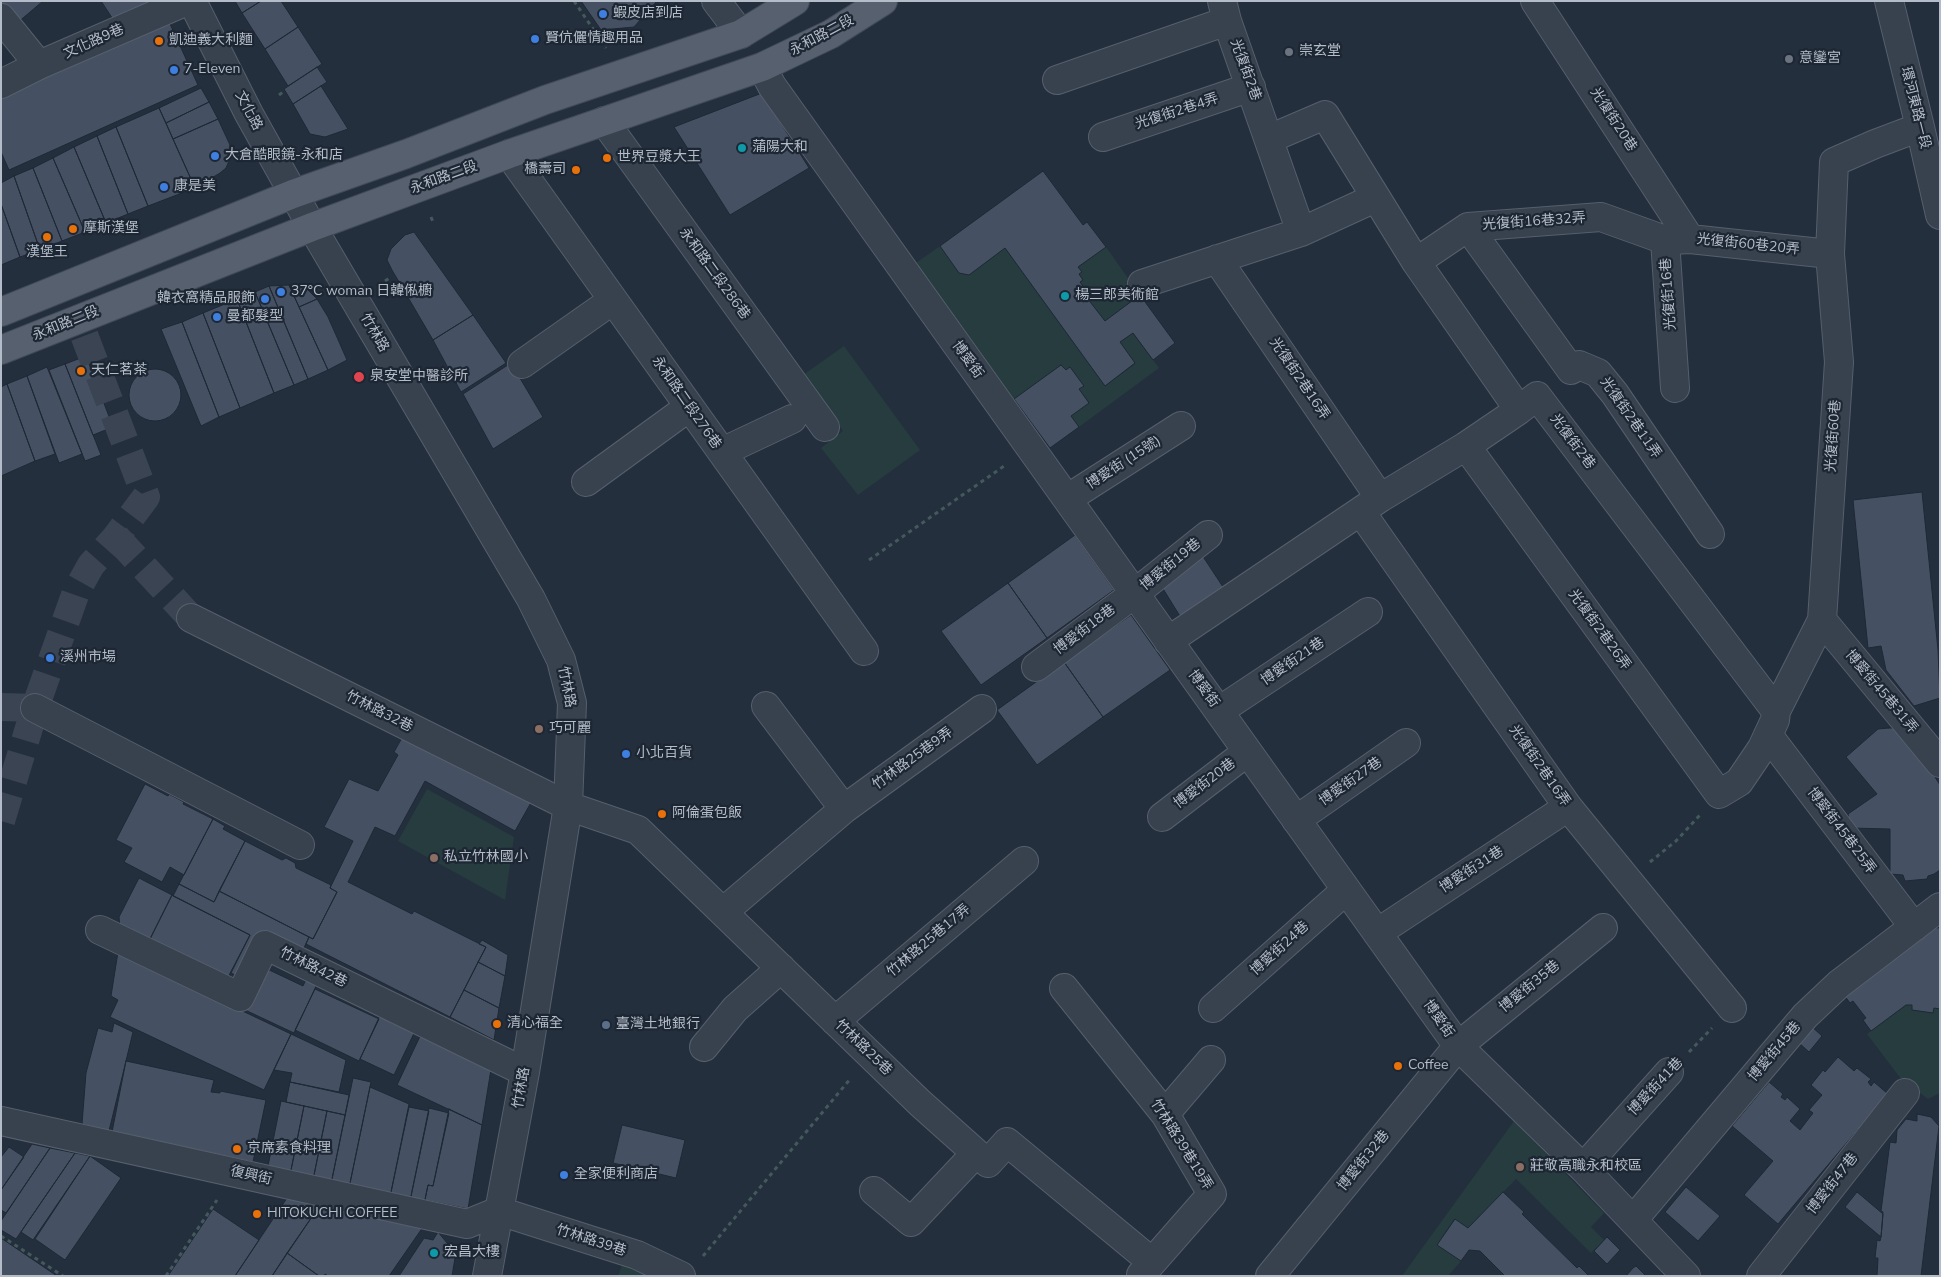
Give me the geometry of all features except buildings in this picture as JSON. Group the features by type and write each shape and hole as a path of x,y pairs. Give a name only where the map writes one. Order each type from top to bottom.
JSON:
{"main road":[{"name":"永和路二段","path":"1,350 312,227 509,154 762,67 831,34 883,1"},
{"path":"1,312 293,194 406,154 545,100 741,34 790,4"}],"street":[{"path":"716,1 741,34"},
{"name":"光復街20巷","path":"1535,1 1678,240"},
{"name":"環河東路一段","path":"1889,1 1940,215"},
{"name":"文化路9巷","path":"1,84 40,65 197,3"},
{"name":"文化路","path":"197,3 249,114 293,194"},
{"path":"1057,80 1225,11"},
{"name":"光復街2巷","path":"1225,11 1301,232"},
{"path":"1,18 40,65"},
{"name":"博愛街","path":"762,67 772,86 1458,1046 1583,1168 1686,1276"},
{"name":"光復街2巷4弄","path":"1103,137 1251,87"},
{"name":"光復街2巷","path":"1269,139 1325,115 1416,262 1528,403 1772,723"},
{"name":"永和路二段286巷","path":"604,121 825,427"},
{"name":"光復街60巷","path":"1729,788 1762,748 1772,723 1822,620 1839,362 1830,254 1834,162 1920,127"},
{"name":"永和路二段276巷","path":"509,154 864,652"},
{"name":"竹林路","path":"293,194 532,599 561,660 572,703 568,806 525,1072 487,1276"},
{"path":"1142,284 1301,232 1375,198"},
{"name":"光復街16巷","path":"1600,217 1678,240 1676,388"},
{"name":"光復街16巷32弄","path":"1468,227 1600,217"},
{"path":"1168,641 1370,505 1466,446 1528,403 1571,370 1468,227 1416,262"},
{"name":"光復街60巷20弄","path":"1678,240 1830,254"},
{"name":"光復街2巷16弄","path":"1217,259 1370,505 1568,807 1732,1008"},
{"path":"522,364 613,300"},
{"name":"光復街2巷11弄","path":"1571,370 1579,364 1598,373 1615,394 1710,534"},
{"path":"586,482 690,407"},
{"path":"722,452 792,419"},
{"name":"博愛街 (15號)","path":"1067,500 1181,426"},
{"name":"光復街2巷26弄","path":"1466,446 1729,788"},
{"name":"博愛街19巷","path":"1134,594 1208,535"},
{"name":"博愛街18巷","path":"1036,667 1134,594"},
{"name":"博愛街21巷","path":"1218,711 1368,612"},
{"name":"竹林路32巷","path":"191,618 568,806"},
{"name":"博愛街45巷31弄","path":"1822,620 1940,763"},
{"path":"766,706 844,809"},
{"path":"35,708 300,845"},
{"name":"竹林路25巷9弄","path":"723,912 844,809 982,708"},
{"name":"博愛街45巷25弄","path":"1772,723 1914,927"},
{"name":"博愛街27巷","path":"1296,820 1406,743"},
{"name":"博愛街20巷","path":"1162,817 1247,752"},
{"name":"竹林路25巷","path":"568,806 638,830 920,1103 976,1153"},
{"name":"博愛街31巷","path":"1377,933 1568,807"},
{"name":"竹林路25巷17弄","path":"835,1021 1024,861"},
{"name":"博愛街24巷","path":"1213,1008 1346,890"},
{"name":"博愛街45巷","path":"1633,1220 1805,1016 1839,984 1940,907"},
{"name":"博愛街35巷","path":"1458,1046 1603,928"},
{"name":"竹林路42巷","path":"100,930 240,998 265,945 525,1072"},
{"path":"704,1047 735,1009 781,968"},
{"name":"竹林路39巷19弄","path":"1064,988 1165,1114 1212,1194 1146,1269"},
{"name":"博愛街32巷","path":"1270,1276 1458,1046"},
{"path":"1165,1114 1211,1060"},
{"name":"博愛街41巷","path":"1583,1168 1669,1072"},
{"name":"博愛街47巷","path":"1761,1276 1904,1093"},
{"name":"復興街","path":"1,1121 467,1224 499,1211"},
{"path":"874,1191 911,1222 976,1153 988,1163 1007,1142 1146,1269"},
{"name":"竹林路39巷","path":"499,1211 637,1255 690,1268"}],"path":[{"path":"574,1 625,74"},
{"path":"279,95 283,92"},
{"path":"431,217 433,222"},
{"path":"385,281 391,277"},
{"path":"868,560 1030,448"},
{"path":"1628,881 1676,840 1729,788"},
{"name":"博愛街41巷","path":"1669,1072 1732,1008"},
{"path":"690,1268 870,1055"},
{"path":"166,1276 236,1172"},
{"path":"1,1236 63,1276"}],"green space":[{"path":"940,246 959,273 969,275 1005,248 1105,386 1135,364 1120,342 1133,333 1159,368 1079,427 1071,416 1089,402 1079,389 1084,386 1070,367 1066,370 1061,365 1014,399 916,263"},
{"path":"1106,247 1140,295 1105,321 1084,294 1080,282 1083,280 1079,274 1082,272 1078,267"},
{"path":"844,346 920,450 858,495 821,448 843,431 803,375"},
{"path":"427,789 514,837 505,900 398,841"},
{"path":"1906,1005 1912,1005 1912,1010 1933,1013 1934,1008 1940,1009 1940,1093 1928,1099 1901,1079 1867,1034"},
{"path":"1514,1121 1604,1213 1591,1227 1604,1240 1591,1253 1516,1179 1468,1228 1454,1219 1437,1245 1461,1261 1448,1276 1402,1276"},
{"path":"622,1265 655,1276 618,1276"}],"tunnel":[{"path":"1,821 35,708 76,592 91,565 116,537 146,497 78,319"},
{"path":"116,537 191,618"},
{"path":"1,707 35,708"}],"place":[{"name":"蝦皮店到店","path":"603,14"},
{"name":"賢伉儷情趣用品","path":"535,39"},
{"name":"凱迪義大利麵","path":"159,41"},
{"name":"崇玄堂","path":"1289,52"},
{"name":"意鑾宮","path":"1789,59"},
{"name":"7-Eleven","path":"174,70"},
{"name":"蒲陽大和","path":"742,148"},
{"name":"大倉酷眼鏡-永和店","path":"215,156"},
{"name":"世界豆漿大王","path":"607,158"},
{"name":"橋壽司","path":"576,170"},
{"name":"康是美","path":"164,187"},
{"name":"摩斯漢堡","path":"73,229"},
{"name":"漢堡王","path":"47,237"},
{"name":"37°C woman 日韓俬櫥","path":"281,292"},
{"name":"楊三郎美術館","path":"1065,296"},
{"name":"韓衣窩精品服飾","path":"265,299"},
{"name":"曼都髮型","path":"217,317"},
{"name":"天仁茗茶","path":"81,371"},
{"name":"泉安堂中醫診所","path":"359,377"},
{"name":"溪州市場","path":"50,658"},
{"name":"巧可麗","path":"539,729"},
{"name":"小北百貨","path":"626,754"},
{"name":"阿倫蛋包飯","path":"662,814"},
{"name":"私立竹林國小","path":"434,858"},
{"name":"清心福全","path":"497,1024"},
{"name":"臺灣土地銀行","path":"606,1025"},
{"name":"Coffee","path":"1398,1066"},
{"name":"京席素食料理","path":"237,1149"},
{"name":"莊敬高職永和校區","path":"1520,1167"},
{"name":"全家便利商店","path":"564,1175"},
{"name":"HITOKUCHI COFFEE","path":"257,1214"},
{"name":"宏昌大樓","path":"434,1253"}]}
